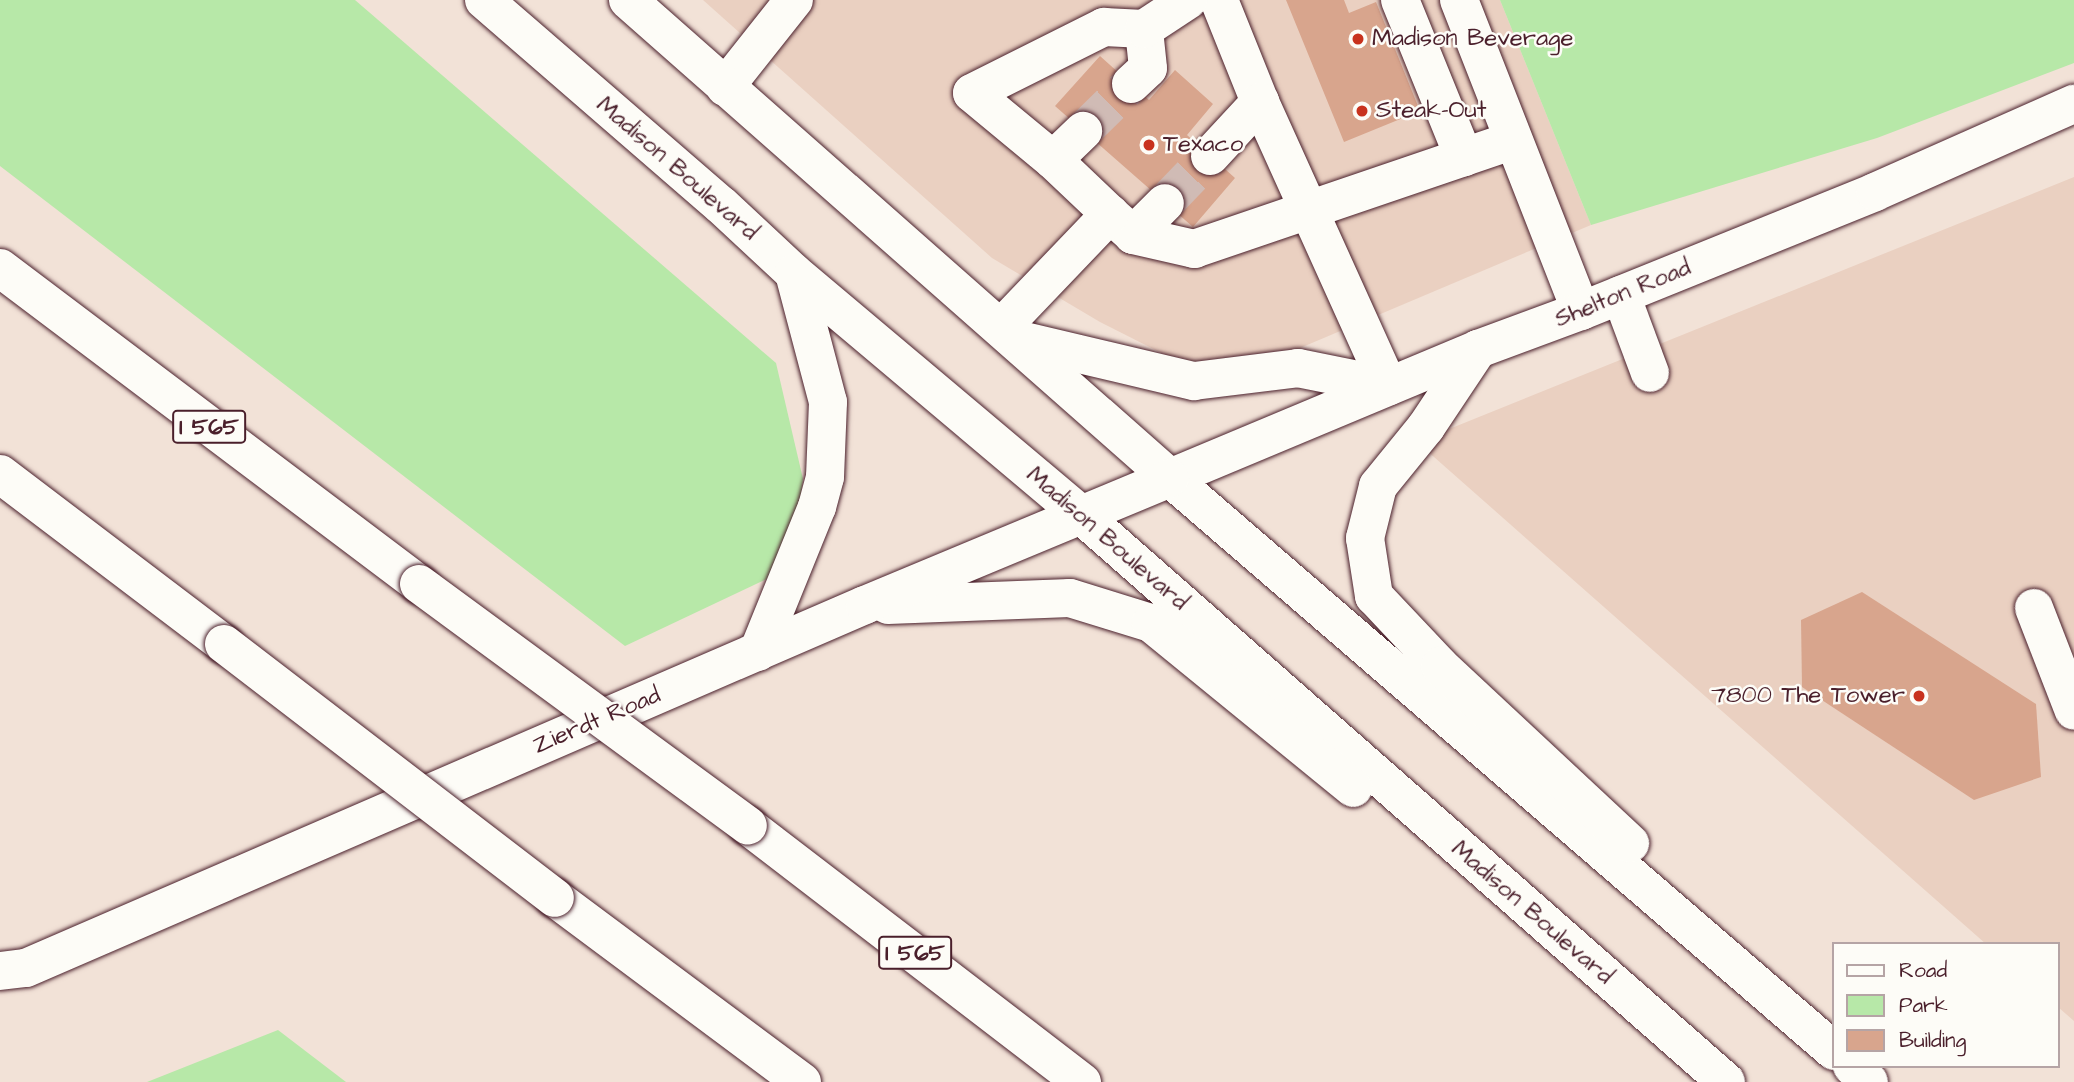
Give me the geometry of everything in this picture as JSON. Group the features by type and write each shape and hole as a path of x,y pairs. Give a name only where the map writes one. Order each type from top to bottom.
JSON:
{"main road":[{"name":"Madison Boulevard","path":"484,0 794,272 1080,514 1726,1082"},
{"path":"628,0 1170,478 1832,1049"},
{"path":"725,87 794,0"},
{"path":"1188,0 1144,29 1104,27 972,93 1053,160 1122,225 1194,249 1511,141"},
{"path":"1219,0 1260,102 1388,386"},
{"path":"1401,0 1464,158"},
{"path":"1458,0 1511,141 1581,311"},
{"path":"1131,84 1148,68 1144,29"},
{"path":"1210,156 1260,102"},
{"name":"Shelton Road","path":"1170,478 1478,349 1581,311 1875,192 2074,104"},
{"path":"1053,160 1083,131"},
{"path":"1008,333 1122,225 1165,203"},
{"name":"I 565","path":"0,268 748,826 1082,1082"},
{"path":"758,652 817,506 825,477 828,402 794,272"},
{"path":"1621,295 1650,373"},
{"path":"1008,333 1194,382 1298,368 1388,386"},
{"path":"1478,349 1446,400 1378,486 1365,538 1374,596 1440,666 1615,826 1748,974"},
{"path":"0,474 555,898 802,1082"},
{"name":"Zierdt Road","path":"9,977 865,605 1170,478"},
{"path":"865,605 1070,598 1151,623 1445,863 1549,928"},
{"path":"2034,608 2074,710"},
{"path":"1854,1068 1869,1082"}],"shaded area":[{"path":"703,0 1500,0 1591,225 1293,351 1193,369 1100,322 992,258"},
{"path":"2074,177 2074,1021 2060,1009 2060,942 1984,942 1417,442"}],"green space":[{"path":"0,0 355,0 776,363 803,479 792,567 625,646 0,166"},
{"path":"1500,0 2074,0 2074,63 1877,138 1591,225"},
{"path":"278,1030 346,1082 147,1082"}],"building":[{"path":"1286,0 1344,0 1349,13 1376,2 1420,111 1344,142"},
{"name":"Texaco","path":"1100,56 1149,100 1175,70 1213,104 1187,135 1235,178 1193,227 1055,106"},
{"name":"7800 The Tower","path":"1862,592 2036,704 2041,777 1974,800 1802,687 1801,620"}],"tunnel":[{"path":"1083,131 1131,84"},
{"path":"1165,203 1210,156"}],"place":[{"name":"Madison Beverage","path":"1358,39"},
{"name":"Steak-Out","path":"1362,111"},
{"name":"Texaco","path":"1149,145"},
{"name":"7800 The Tower","path":"1919,696"}]}
